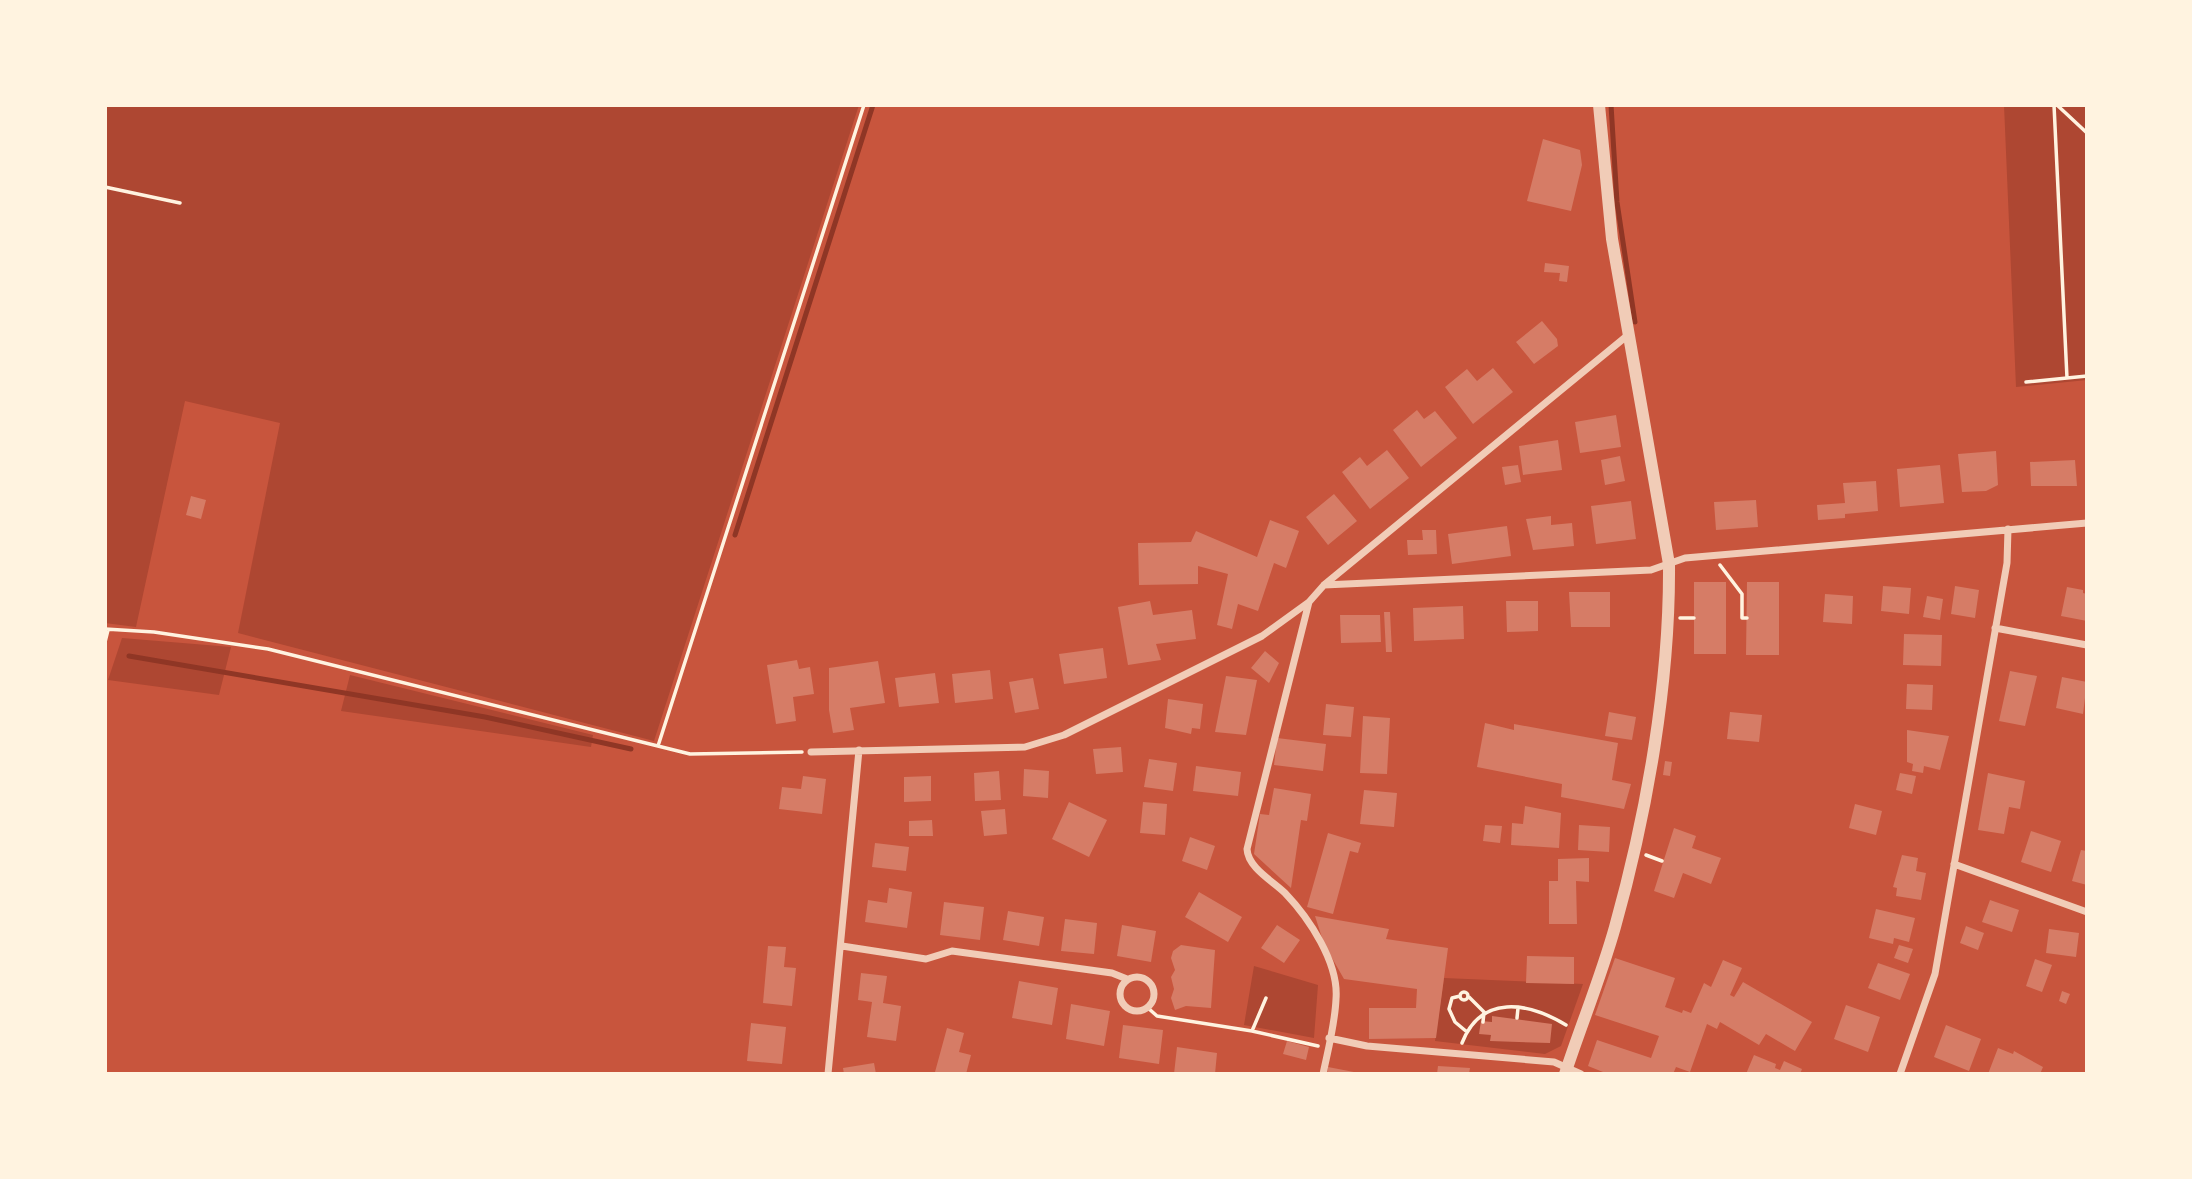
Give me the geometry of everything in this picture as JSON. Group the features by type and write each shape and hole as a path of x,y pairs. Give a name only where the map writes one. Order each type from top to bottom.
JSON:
{"street":[{"path":"1566,1071 1614,930 1641,818 1660,691 1669,564 1612,239 1600,105"},
{"path":"811,752 1025,747 1064,734 1262,636 1309,602 1324,585 1628,335"},
{"path":"1324,585 1637,571 1685,558 1713,555 2087,523"},
{"path":"1900,1074 1935,974 2007,563 2008,529"},
{"path":"1309,602 1247,849 1251,862 1286,894 1321,946 1334,980 1337,996 1323,1074"},
{"path":"1995,628 2087,645"},
{"path":"828,1074 859,750"},
{"path":"1954,864 2087,912"},
{"path":"842,946 926,958 952,951 1112,973 1127,979 1145,977 1152,983 1154,1001 1148,1008 1130,1010 1123,1004 1120,995 1127,979"},
{"path":"1329,1038 1367,1046 1555,1062 1566,1071 1581,1074"}],"path":[{"path":"658,747 864,105"},
{"path":"2055,105 2087,132"},
{"path":"2055,105 2067,378"},
{"path":"105,187 180,203"},
{"path":"2025,382 2087,376"},
{"path":"1713,555 1742,594 1742,618 1747,618"},
{"path":"105,642 106,629 154,632 268,649 690,754 811,752"},
{"path":"1467,1032 1455,1022 1448,1009 1452,998 1460,996 1463,1000 1469,997 1484,1012"},
{"path":"1252,1031 1266,998"},
{"path":"1148,1008 1157,1016 1252,1031 1328,1048"},
{"path":"1459,1052 1467,1032 1484,1012 1518,1008 1550,1016 1579,1035"},
{"path":"1517,1018 1518,1008"},
{"path":"1483,1021 1484,1012"}],"shaded area":[{"path":"105,105 859,105 654,741 238,633 280,423 185,401 136,627 105,623"},
{"path":"2004,105 2087,105 2087,380 2016,387"},
{"path":"122,638 231,647 219,695 108,680"},
{"path":"350,675 593,735 591,747 341,711"},
{"path":"1254,966 1318,985 1314,1038 1244,1025"},
{"path":"1444,978 1583,984 1561,1046 1545,1054 1435,1041"}],"building":[{"path":"1543,139 1580,150 1582,165 1571,211 1527,201"},
{"path":"1545,263 1569,266 1567,282 1559,281 1560,273 1544,272"},
{"path":"1542,321 1557,339 1558,346 1534,364 1516,342"},
{"path":"1493,368 1513,392 1473,424 1445,387 1467,369 1477,381"},
{"path":"1417,410 1424,419 1435,411 1457,438 1421,467 1393,430"},
{"path":"1616,415 1621,447 1580,453 1575,422"},
{"path":"1558,440 1562,470 1523,475 1519,446"},
{"path":"1387,450 1409,478 1370,509 1342,472 1360,457 1367,466"},
{"path":"1996,451 1998,485 1986,491 1962,492 1958,454"},
{"path":"1620,456 1625,481 1605,485 1601,460"},
{"path":"2075,460 2077,486 2031,486 2030,462"},
{"path":"1518,465 1521,482 1505,485 1502,467"},
{"path":"1940,465 1944,503 1900,507 1897,469"},
{"path":"1876,481 1878,511 1818,520 1817,505 1845,503 1843,483"},
{"path":"1334,494 1357,521 1328,545 1306,517"},
{"path":"191,496 206,500 201,519 186,515"},
{"path":"1756,500 1758,527 1716,530 1714,502"},
{"path":"1631,501 1636,539 1596,544 1591,506"},
{"path":"1551,516 1551,525 1572,523 1574,546 1533,550 1526,519"},
{"path":"1270,520 1299,531 1286,568 1274,563 1258,611 1238,604 1232,629 1217,625 1228,574 1198,566 1198,584 1139,585 1138,543 1191,542 1196,531 1257,557"},
{"path":"1507,526 1511,556 1452,564 1448,534"},
{"path":"1422,530 1436,530 1437,554 1408,555 1407,540 1423,540"},
{"path":"1694,582 1726,582 1726,654 1694,654"},
{"path":"1747,582 1779,582 1779,655 1746,655"},
{"path":"1883,586 1911,588 1909,614 1881,611"},
{"path":"1955,586 1979,590 1975,618 1951,614"},
{"path":"2067,587 2083,590 2083,593 2087,594 2087,621 2061,616"},
{"path":"1569,592 1610,592 1610,627 1571,627"},
{"path":"1825,594 1853,596 1852,624 1823,622"},
{"path":"1927,596 1943,599 1940,620 1923,617"},
{"path":"1150,601 1153,615 1192,610 1196,639 1156,644 1161,660 1128,665 1118,607"},
{"path":"1506,601 1538,601 1538,631 1507,632"},
{"path":"1463,606 1464,639 1414,641 1413,608"},
{"path":"1384,612 1390,612 1392,652 1386,652"},
{"path":"1340,615 1380,615 1381,642 1341,643"},
{"path":"1904,634 1942,635 1941,666 1903,665"},
{"path":"1103,648 1107,678 1064,684 1059,654"},
{"path":"1265,651 1279,663 1269,683 1251,668"},
{"path":"797,660 799,669 810,667 814,694 793,697 796,721 776,724 767,665"},
{"path":"878,661 885,703 850,708 854,730 833,733 829,710 829,668"},
{"path":"990,670 993,699 955,703 952,674"},
{"path":"2010,671 2037,676 2025,726 1999,721"},
{"path":"935,673 939,703 899,707 895,678"},
{"path":"1226,676 1257,680 1246,735 1215,732"},
{"path":"2062,677 2087,682 2083,714 2056,708"},
{"path":"1033,678 1039,709 1015,713 1009,682"},
{"path":"1907,684 1933,685 1932,710 1906,709"},
{"path":"1168,699 1203,704 1200,729 1192,728 1191,734 1165,728"},
{"path":"1326,704 1354,707 1351,737 1323,735"},
{"path":"1609,712 1636,717 1632,740 1605,736"},
{"path":"1730,712 1762,715 1759,742 1727,739"},
{"path":"1363,716 1390,718 1387,774 1360,773"},
{"path":"1485,723 1514,730 1514,724 1618,743 1612,780 1631,784 1624,809 1561,797 1562,784 1477,767"},
{"path":"1907,730 1949,736 1940,770 1924,766 1923,773 1912,771 1913,764 1907,762"},
{"path":"1277,738 1326,744 1323,771 1274,765"},
{"path":"1121,747 1123,772 1096,774 1093,749"},
{"path":"1149,759 1177,763 1173,791 1144,787"},
{"path":"1665,761 1672,762 1670,776 1663,775"},
{"path":"1196,766 1241,772 1238,796 1193,791"},
{"path":"1024,769 1049,771 1048,798 1023,796"},
{"path":"999,771 1001,800 975,801 974,773"},
{"path":"1900,773 1916,776 1912,794 1896,790"},
{"path":"1988,773 2025,781 2020,809 2009,807 2004,834 1978,830"},
{"path":"803,776 826,779 822,814 779,809 782,787 801,789"},
{"path":"931,776 931,801 904,802 904,777"},
{"path":"1274,788 1311,794 1307,821 1301,820 1291,888 1254,854 1260,814 1269,815"},
{"path":"1364,790 1397,793 1394,827 1360,824"},
{"path":"1069,802 1107,820 1089,857 1052,839"},
{"path":"1143,802 1167,804 1165,835 1140,833"},
{"path":"1855,804 1882,811 1876,835 1849,828"},
{"path":"1525,806 1561,813 1559,848 1511,845 1512,823 1523,824"},
{"path":"1005,809 1007,834 984,836 981,811"},
{"path":"932,820 933,836 909,836 909,821"},
{"path":"1485,825 1502,826 1500,843 1483,841"},
{"path":"1579,825 1610,827 1609,852 1578,850"},
{"path":"1674,828 1696,836 1692,848 1721,858 1711,884 1683,873 1674,898 1654,891"},
{"path":"2031,831 2061,841 2051,872 2021,862"},
{"path":"1328,833 1361,843 1358,853 1350,851 1333,914 1307,907"},
{"path":"1190,837 1215,846 1207,870 1182,861"},
{"path":"875,843 909,847 906,871 872,867"},
{"path":"2081,850 2087,851 2087,885 2072,881"},
{"path":"1902,855 1918,858 1916,871 1926,873 1921,900 1896,896 1897,888 1893,887"},
{"path":"1589,858 1589,882 1576,881 1577,924 1549,924 1549,881 1558,881 1558,859"},
{"path":"889,888 912,892 907,928 865,922 868,900 887,903"},
{"path":"1199,892 1242,917 1228,942 1185,917"},
{"path":"1990,900 2019,910 2012,932 1982,922"},
{"path":"944,902 984,907 980,940 940,935"},
{"path":"1876,909 1915,918 1909,942 1894,938 1893,944 1869,938"},
{"path":"1008,911 1044,917 1039,946 1003,940"},
{"path":"1315,916 1389,929 1386,939 1448,948 1436,1038 1369,1039 1369,1008 1416,1008 1417,989 1344,979 1324,944"},
{"path":"1065,919 1097,923 1094,954 1061,951"},
{"path":"1122,925 1156,931 1151,962 1117,956"},
{"path":"1277,925 1300,940 1284,963 1261,948"},
{"path":"1966,926 1984,933 1978,950 1960,943"},
{"path":"2049,929 2079,933 2076,957 2046,953"},
{"path":"1181,945 1215,950 1211,1008 1186,1006 1175,1010 1171,998 1174,989 1171,977 1175,970 1171,958 1173,951"},
{"path":"1899,945 1913,949 1908,963 1894,958"},
{"path":"768,946 786,947 784,967 796,968 792,1006 763,1003"},
{"path":"1527,956 1574,957 1574,984 1526,983"},
{"path":"1615,958 1675,978 1665,1007 1682,1013 1683,1010 1691,1013 1704,983 1711,987 1723,960 1742,968 1730,995 1734,997 1743,982 1812,1022 1795,1051 1766,1034 1759,1045 1720,1022 1717,1029 1707,1024 1690,1072 1676,1067 1673,1074 1608,1074 1588,1066 1597,1040 1651,1058 1659,1036 1595,1015"},
{"path":"2035,959 2052,965 2042,992 2026,986"},
{"path":"1878,963 1910,974 1900,1000 1868,988"},
{"path":"861,973 887,976 883,1003 901,1006 896,1041 867,1037 872,1002 858,1000"},
{"path":"1019,981 1058,988 1052,1025 1012,1018"},
{"path":"2062,991 2070,994 2066,1004 2059,1001"},
{"path":"1071,1004 1110,1011 1104,1046 1066,1039"},
{"path":"1846,1005 1880,1017 1868,1052 1834,1039"},
{"path":"1492,1016 1552,1024 1550,1043 1490,1041 1491,1035 1479,1034 1481,1021 1492,1022"},
{"path":"751,1023 786,1027 782,1064 747,1061"},
{"path":"1123,1025 1163,1030 1159,1064 1119,1058"},
{"path":"1946,1025 1981,1039 1969,1071 1934,1057"},
{"path":"947,1028 964,1033 959,1052 971,1055 966,1074 935,1072"},
{"path":"1287,1041 1309,1047 1306,1060 1283,1054"},
{"path":"1177,1047 1217,1053 1215,1074 1174,1074"},
{"path":"1998,1048 2013,1054 2014,1051 2043,1067 2040,1074 1988,1074"},
{"path":"1754,1055 1776,1064 1775,1068 1780,1070 1784,1061 1802,1069 1800,1074 1746,1074"},
{"path":"874,1063 876,1074 844,1074 843,1068"},
{"path":"1438,1066 1470,1068 1469,1074 1437,1074"},
{"path":"1328,1067 1359,1073 1359,1074 1327,1074"}],"waterway":[{"path":"735,535 873,105"},
{"path":"1611,105 1617,202 1635,322"},
{"path":"129,656 485,717 631,749"}]}
